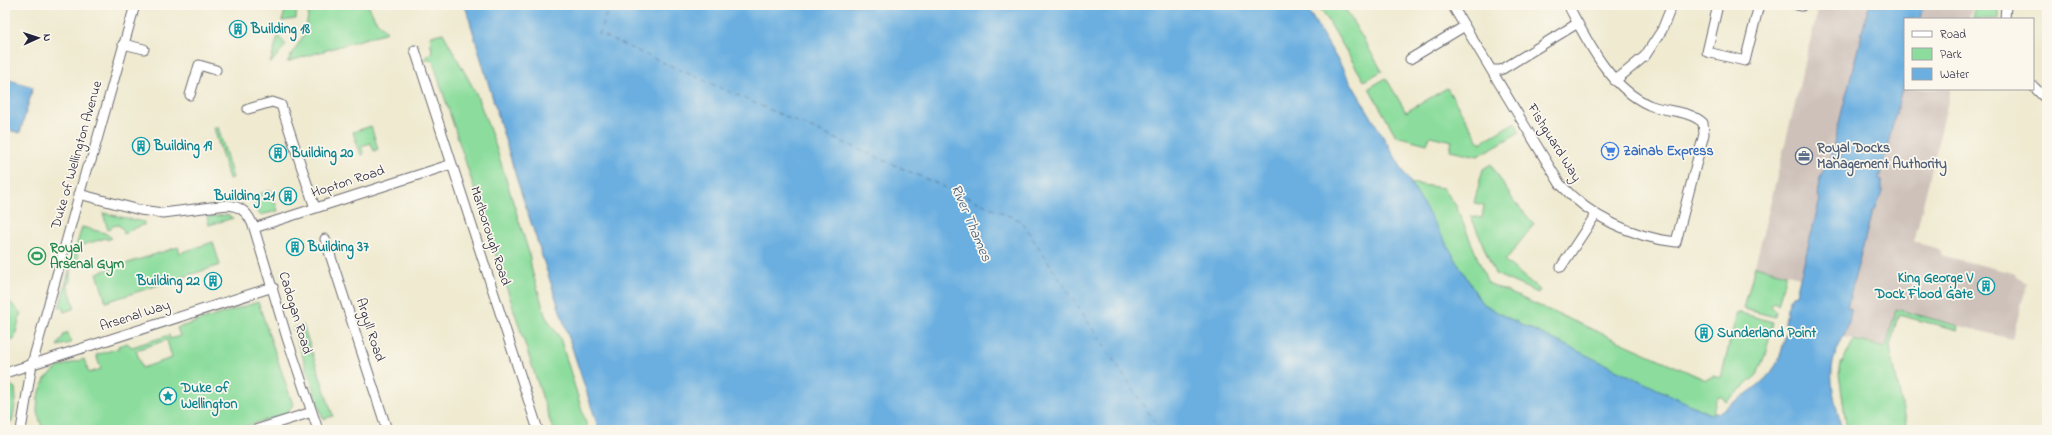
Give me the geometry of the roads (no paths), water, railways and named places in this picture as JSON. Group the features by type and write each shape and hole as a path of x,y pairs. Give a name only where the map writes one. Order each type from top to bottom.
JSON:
{"street":[{"name":"Duke of Wellington Avenue","path":"21,430 32,364 86,167 91,161 135,5"},
{"name":"Fishguard Way","path":"1452,5 1493,70 1560,184 1574,199 1596,214 1632,232 1679,245 1704,134 1704,121 1650,106 1633,97 1615,81 1568,5"},
{"path":"1718,5 1707,52 1745,61 1759,5"},
{"path":"2006,5 2006,18"},
{"path":"1615,81 1645,56 1662,30 1671,6"},
{"path":"1493,70 1501,70 1578,23"},
{"path":"1410,59 1465,26"},
{"path":"123,44 144,50"},
{"name":"Marlborough Road","path":"415,50 538,430"},
{"path":"190,96 199,65 216,70"},
{"path":"2034,87 2047,100"},
{"path":"248,109 272,102 281,105 315,208"},
{"name":"Hopton Road","path":"254,228 452,164"},
{"name":"Cadogan Road","path":"79,194 140,210 163,213 227,204 241,208 250,219 254,228 273,287 287,338 318,430"},
{"path":"1561,267 1596,214"},
{"name":"Argyll Road","path":"325,239 387,430"},
{"name":"Arsenal Way","path":"5,372 273,287"},
{"path":"255,430 312,412"}],"water":[{"name":"River Thames","path":"465,5 1305,5 1481,302 1502,315 1710,414 1718,413 1750,392 1771,373 1780,356 1787,327 1785,324 1787,308 1792,295 1796,294 1820,199 1817,196 1819,181 1825,166 1828,166 1869,5 1923,5 1920,18 1904,18 1904,81 1879,179 1882,180 1882,192 1875,210 1872,212 1847,307 1851,308 1846,332 1833,361 1832,384 1842,430 599,430 517,180"},
{"path":"6,79 33,87 20,133 5,129"}],"place":[{"name":"Building 18","path":"238,29"},
{"name":"Building 19","path":"141,146"},
{"name":"Zainab Express","path":"1610,151"},
{"name":"Building 20","path":"278,153"},
{"name":"Royal Docks Management Authority","path":"1804,156"},
{"name":"Building 21","path":"288,196"},
{"name":"Building 37","path":"295,247"},
{"name":"Royal Arsenal Gym","path":"37,256"},
{"name":"Building 22","path":"213,281"},
{"name":"King George V Dock Flood Gate","path":"1986,286"},
{"name":"Sunderland Point","path":"1704,333"},
{"name":"Duke of Wellington","path":"168,396"}]}
